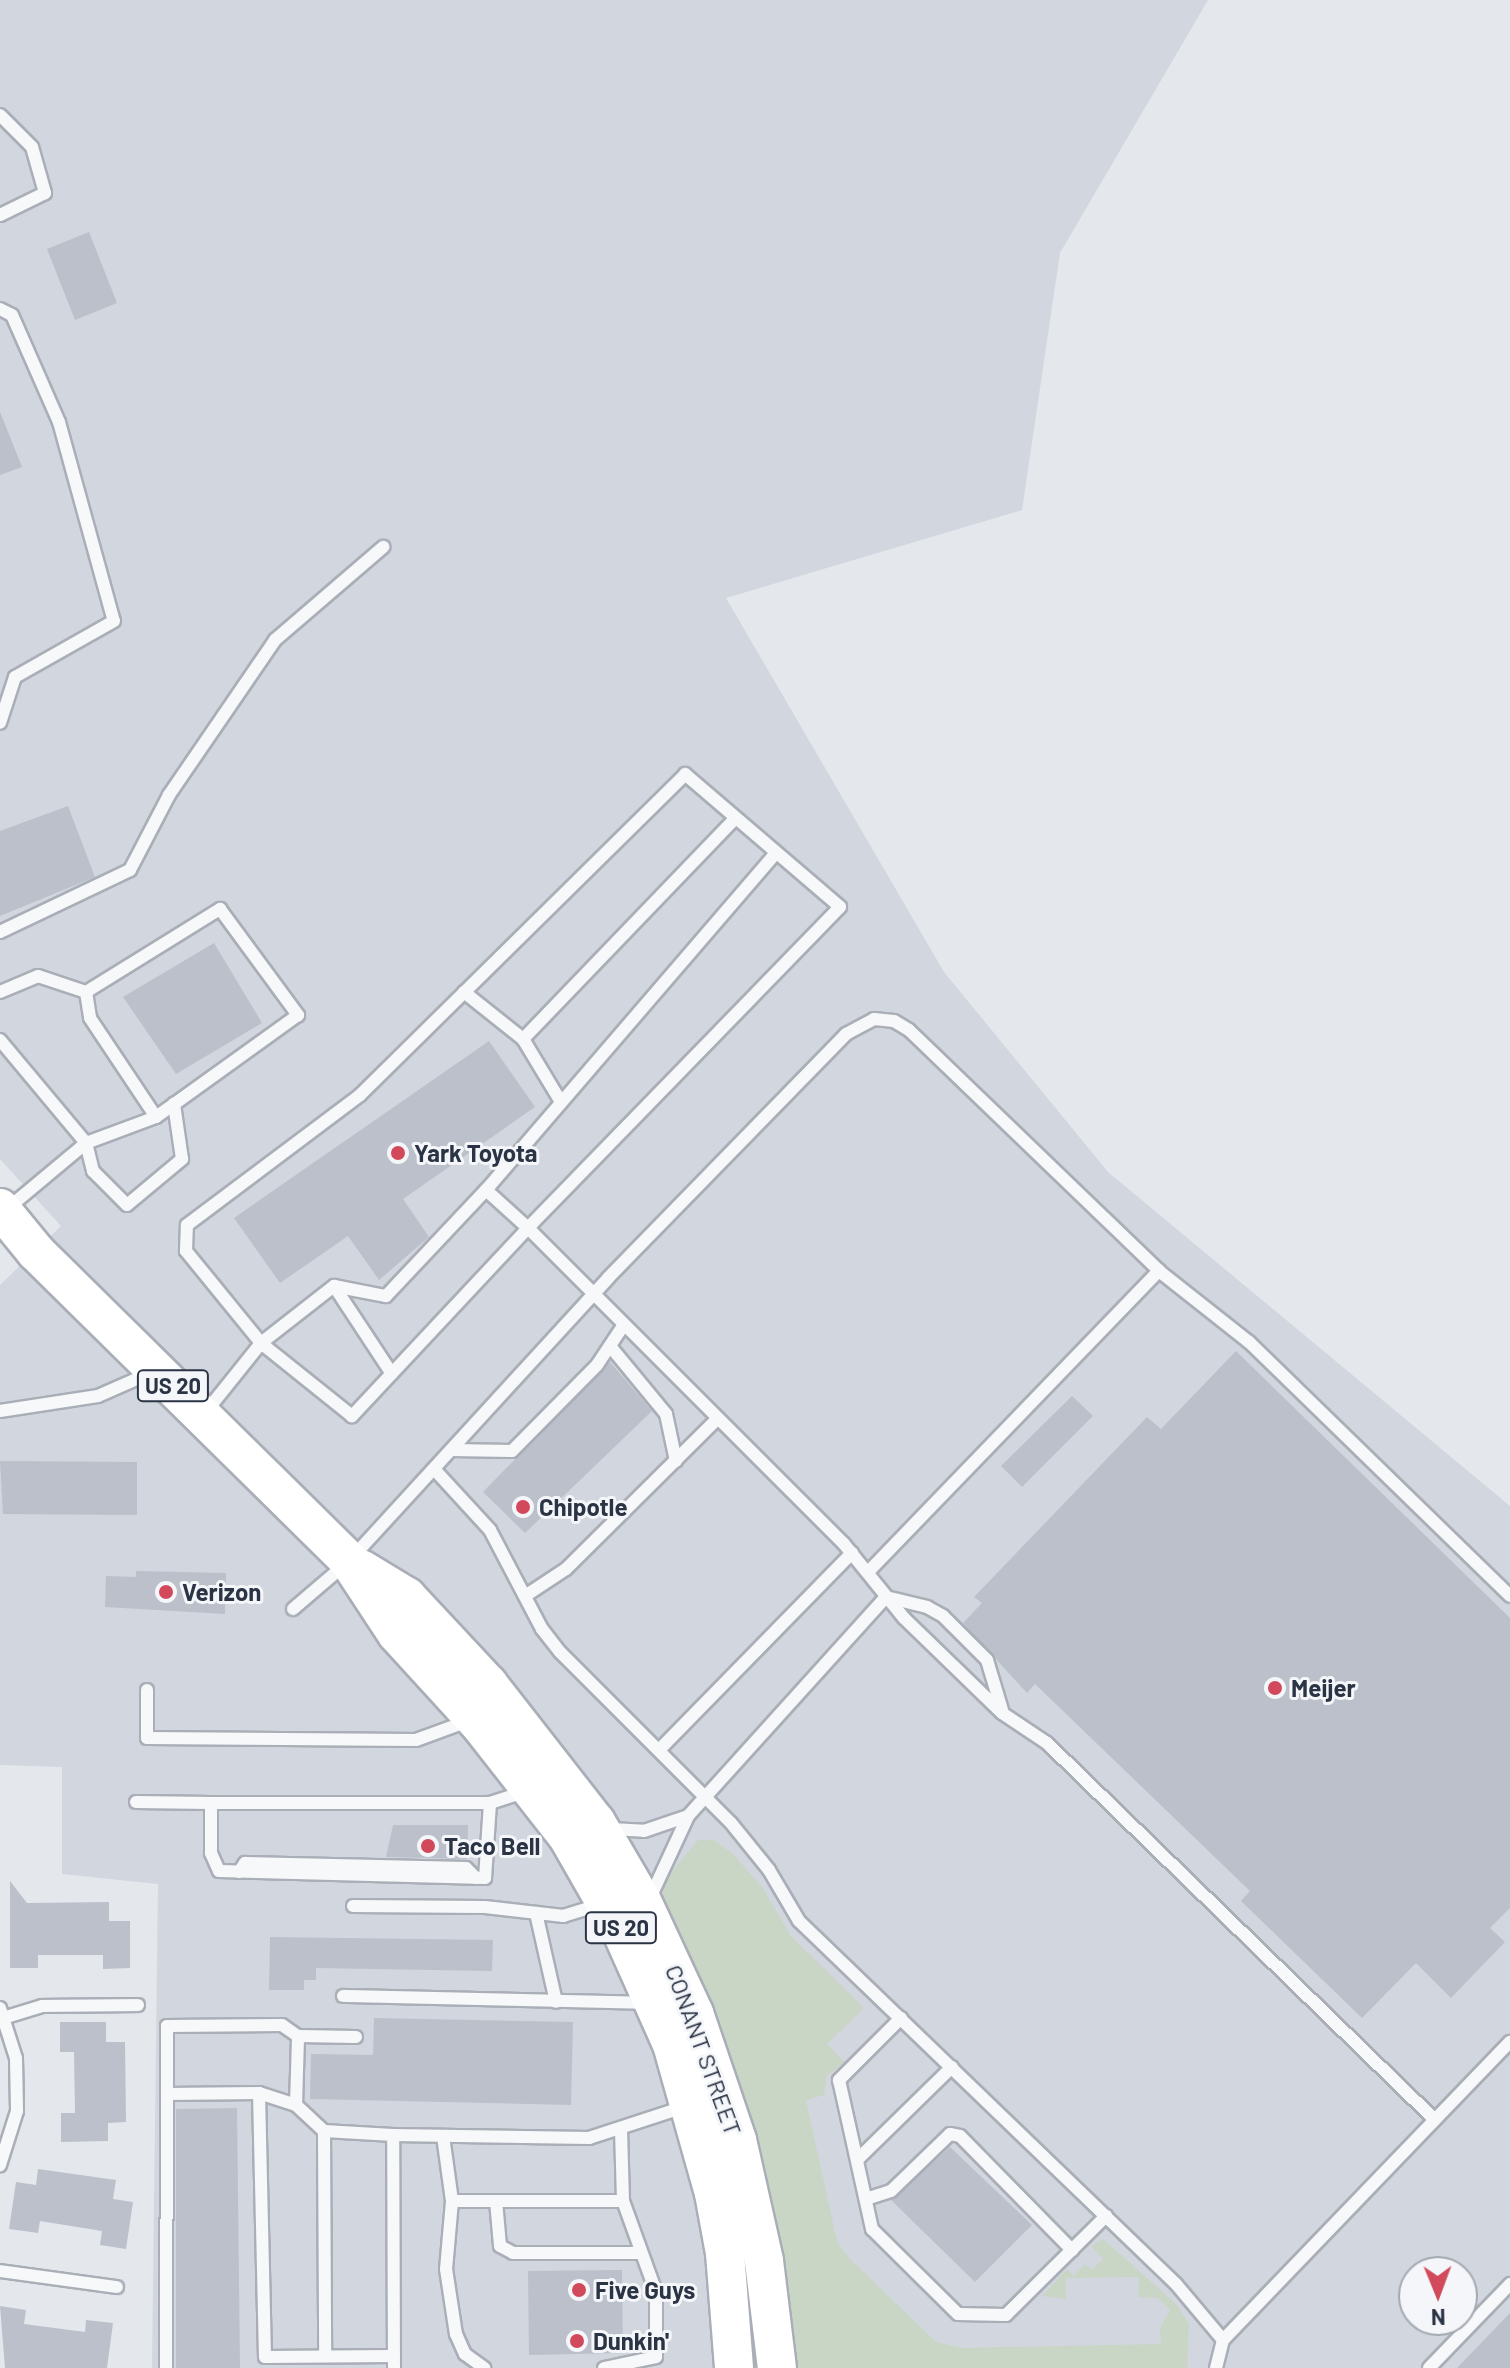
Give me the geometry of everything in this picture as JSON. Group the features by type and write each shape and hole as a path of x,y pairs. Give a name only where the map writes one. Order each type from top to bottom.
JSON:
{"main road":[{"name":"CONANT STREET","path":"2,1210 36,1252 349,1561 397,1634 475,1719 568,1837 607,1903 654,2002 690,2104 725,2253 734,2368"},
{"name":"CONANT STREET","path":"349,1561 407,1597 488,1684 588,1810 649,1914 694,2013 737,2140 764,2261 777,2368"}],"lane":[{"path":"0,115 32,147 45,193 0,215"},
{"path":"0,309 12,315 59,422 114,621 15,677 0,723"},
{"path":"0,932 130,870 169,795 275,640 383,547"},
{"path":"685,774 774,855 840,907 528,1228 352,1416 261,1343 186,1251 187,1225 360,1095 685,774"},
{"path":"523,1039 735,819"},
{"path":"203,1416 261,1343 334,1286 386,1296 486,1190 774,855"},
{"path":"2,1210 86,1143 156,1117 298,1015 220,909 86,992"},
{"path":"0,992 38,976 86,992"},
{"path":"86,992 90,1018 156,1117"},
{"path":"464,992 523,1039 561,1102"},
{"path":"293,1609 349,1561 593,1297 846,1034 874,1019 894,1021 909,1030 1159,1271 1249,1342 1510,1596"},
{"path":"0,1040 86,1143 93,1171 127,1205 182,1159 174,1104"},
{"path":"486,1190 528,1228 593,1297 852,1553 886,1597 1002,1713 1047,1743 1434,2119"},
{"path":"868,1572 1159,1271"},
{"path":"334,1286 392,1374"},
{"path":"451,1450 512,1451 610,1346 623,1326"},
{"path":"610,1346 666,1414 676,1461"},
{"path":"0,1411 98,1396 156,1370"},
{"path":"525,1596 566,1569 717,1419"},
{"path":"434,1469 490,1530 525,1596 560,1652 706,1797 769,1870 799,1921 1176,2284 1223,2340"},
{"path":"659,1750 852,1553"},
{"path":"886,1597 927,1607 954,1627 987,1660 1002,1713"},
{"path":"649,1914 654,1880 681,1839 688,1816 886,1597"},
{"path":"147,1690 147,1738 416,1740 475,1719"},
{"path":"136,1802 490,1803 530,1790"},
{"path":"211,1803 211,1853 219,1871 485,1878 490,1803"},
{"path":"588,1810 628,1832 688,1816"},
{"path":"353,1906 563,1916 607,1903"},
{"path":"536,1913 556,2002"},
{"path":"343,1996 654,2002"},
{"path":"0,2165 17,2111 16,2058 2,2013 42,2006 138,2005"},
{"path":"901,2018 839,2080 859,2158 872,2229 958,2314 1006,2315 1106,2216"},
{"path":"166,2368 167,2026 282,2025 298,2036 356,2037"},
{"path":"296,2105 298,2036"},
{"path":"1216,2368 1223,2340 1510,2042"},
{"path":"859,2158 952,2067"},
{"path":"167,2094 259,2093 296,2105 324,2131 443,2136 589,2138 621,2131 690,2104"},
{"path":"259,2093 265,2357 325,2356 394,2362 393,2135"},
{"path":"324,2131 325,2356"},
{"path":"604,2368 656,2357 656,2292 639,2253 623,2201 621,2131"},
{"path":"866,2199 891,2191 950,2134 960,2136 1072,2250"},
{"path":"443,2136 452,2201 446,2269 456,2334 465,2354 484,2368"},
{"path":"452,2201 623,2201"},
{"path":"496,2201 500,2246 513,2253 639,2253"},
{"path":"0,2271 117,2287"},
{"path":"1429,2368 1510,2284"}],"shaded area":[{"path":"0,0 1208,0 1060,253 1022,510 726,598 944,972 1108,1172 1510,1506 1510,2368 152,2368 158,1884 62,1874 62,1767 0,1765 0,1285 61,1226 0,1159"}],"green space":[{"path":"698,1840 714,1840 732,1853 762,1887 791,1936 864,2008 827,2044 845,2062 827,2076 824,2095 806,2100 837,2242 850,2259 936,2342 962,2348 1161,2344 1160,2329 1170,2310 1158,2298 1138,2297 1139,2277 1066,2278 1066,2299 1042,2296 1067,2269 1074,2276 1085,2264 1092,2270 1103,2259 1091,2246 1103,2239 1176,2304 1189,2324 1187,2368 796,2368 663,1900 664,1881"}],"building":[{"path":"89,232 117,303 75,320 47,249"},
{"path":"0,412 22,467 0,475"},
{"path":"68,806 95,877 0,916 0,831"},
{"path":"214,943 262,1023 176,1074 123,997"},
{"name":"Yark Toyota","path":"489,1041 535,1107 403,1199 429,1237 379,1280 348,1236 280,1283 234,1218"},
{"name":"Meijer","path":"1236,1351 1510,1618 1510,1908 1490,1928 1505,1942 1451,1998 1416,1963 1362,2018 1241,1901 1250,1891 1035,1684 1027,1693 963,1623 982,1603 974,1597 1147,1417 1161,1429"},
{"path":"610,1362 652,1411 525,1533 483,1492"},
{"path":"1072,1396 1093,1416 1022,1487 1001,1466"},
{"path":"0,1461 137,1462 137,1515 3,1514"},
{"name":"Verizon","path":"136,1571 226,1573 225,1614 105,1607 106,1576 136,1577"},
{"name":"Taco Bell","path":"393,1825 468,1825 467,1859 386,1857"},
{"path":"10,1881 27,1903 109,1902 109,1921 130,1921 130,1968 103,1969 103,1955 38,1955 38,1968 10,1968"},
{"path":"270,1937 493,1940 492,1971 316,1968 316,1980 304,1980 304,1990 269,1990"},
{"path":"374,2018 573,2022 571,2105 310,2099 311,2054 373,2055"},
{"path":"60,2022 106,2022 106,2042 125,2042 126,2122 108,2123 108,2141 61,2142 61,2113 75,2113 74,2052 60,2052"},
{"path":"237,2108 240,2368 176,2368 176,2109"},
{"path":"950,2147 1032,2225 975,2282 891,2200"},
{"path":"38,2169 116,2180 113,2199 133,2202 126,2249 100,2245 102,2231 40,2221 38,2233 9,2229 16,2182 36,2185"},
{"path":"622,2270 623,2353 529,2355 528,2271"},
{"path":"0,2306 26,2310 24,2324 85,2332 86,2320 113,2323 107,2368 5,2368"},
{"path":"1510,2313 1510,2368 1457,2368"}],"place":[{"name":"Yark Toyota","path":"398,1153"},
{"name":"Chipotle","path":"523,1507"},
{"name":"Verizon","path":"166,1592"},
{"name":"Meijer","path":"1275,1688"},
{"name":"Taco Bell","path":"428,1846"},
{"name":"Five Guys","path":"579,2290"},
{"name":"Dunkin'","path":"577,2341"}]}
